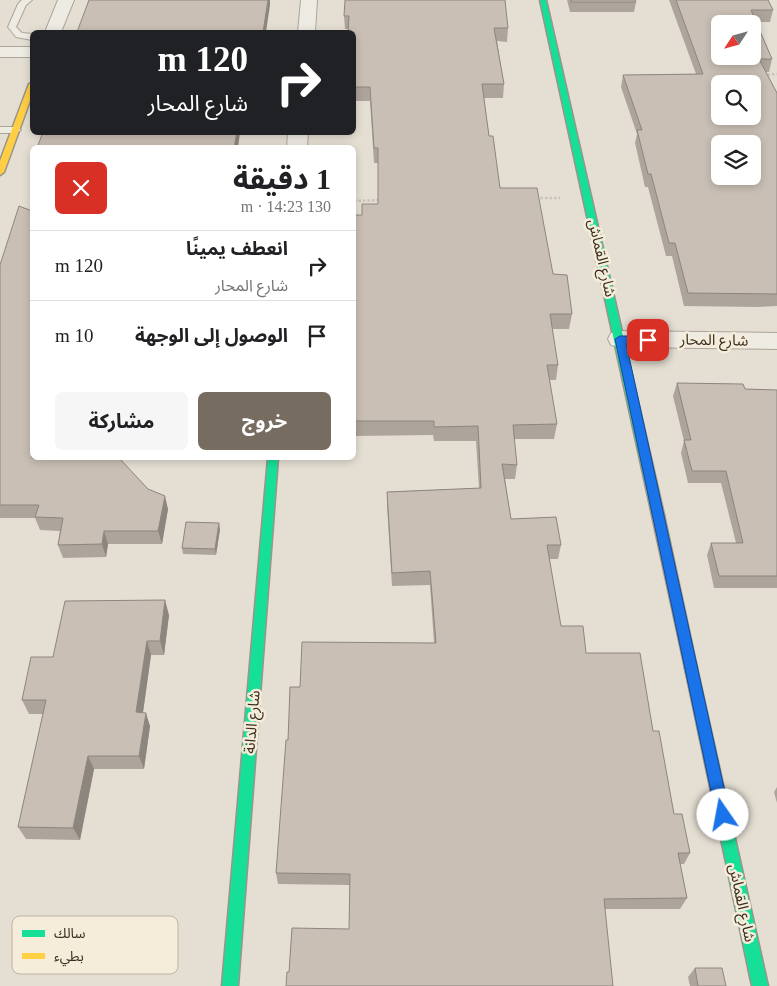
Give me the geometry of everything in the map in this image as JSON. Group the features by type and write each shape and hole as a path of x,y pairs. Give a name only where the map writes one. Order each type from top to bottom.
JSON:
{"street":[{"path":"54,30 66,0"},
{"path":"307,30 310,0"},
{"name":"شارع القماش","path":"543,0 620,339 760,986"},
{"path":"0,52 30,52"},
{"path":"0,172 30,92"},
{"name":"شارع المحار","path":"620,339 777,341"},
{"name":"شارع الدانة","path":"230,986 274,460"}],"lane":[{"path":"28,0 22,4 12,27 19,35 30,37"},
{"path":"0,130 16,130"}],"path":[{"path":"758,75 777,74"},
{"path":"531,198 588,198"},
{"path":"356,201 383,200"}],"building":[{"path":"89,0 268,0 263,30 78,30"},
{"path":"345,0 505,0 508,28 494,28 504,84 482,84 489,136 493,136 500,188 537,188 553,274 567,275 572,314 550,314 558,365 547,365 557,424 513,425 517,465 502,464 511,519 556,517 561,545 547,545 561,626 583,626 586,653 640,653 653,731 659,731 674,814 682,814 690,853 678,853 687,898 604,899 613,986 286,986 287,972 289,972 292,928 349,929 350,874 276,873 286,740 288,740 290,687 300,687 302,642 436,643 430,571 392,573 387,492 481,488 478,426 434,427 434,421 356,421 356,215 362,215 362,204 378,204 378,148 374,148 370,87 356,87 356,30 348,30 349,16 344,16"},
{"path":"571,0 635,0 636,2 571,2"},
{"path":"676,0 768,0 773,10 751,10 753,15 711,15 711,65 761,65 761,63 777,93 777,294 688,293 675,243 669,243 651,174 648,174 637,130 642,130 623,75 703,74"},
{"path":"761,33 772,59 761,59"},
{"path":"42,135 236,135 235,145 38,145"},
{"path":"19,206 30,210 30,460 121,460 148,489 165,496 158,531 104,531 102,544 58,545 63,518 35,517 39,505 0,505 0,265"},
{"path":"677,383 743,384 745,389 777,390 777,576 719,576 711,543 743,543 726,471 692,471 684,440 691,440"},
{"path":"186,522 219,523 215,549 182,548"},
{"path":"165,600 160,641 147,641 136,712 146,713 139,756 88,756 73,828 18,827 46,700 22,700 31,657 53,657 65,601"},
{"path":"695,968 722,968 726,986 698,986"}],"traffic: fast":[{"path":"543,0 658,515"},
{"path":"230,986 273,460"},
{"path":"691,668 760,986"}],"traffic: slow":[{"path":"0,172 30,91"},
{"path":"658,515 691,668"}],"route":[{"path":"648,340 620,339 723,815"}]}
